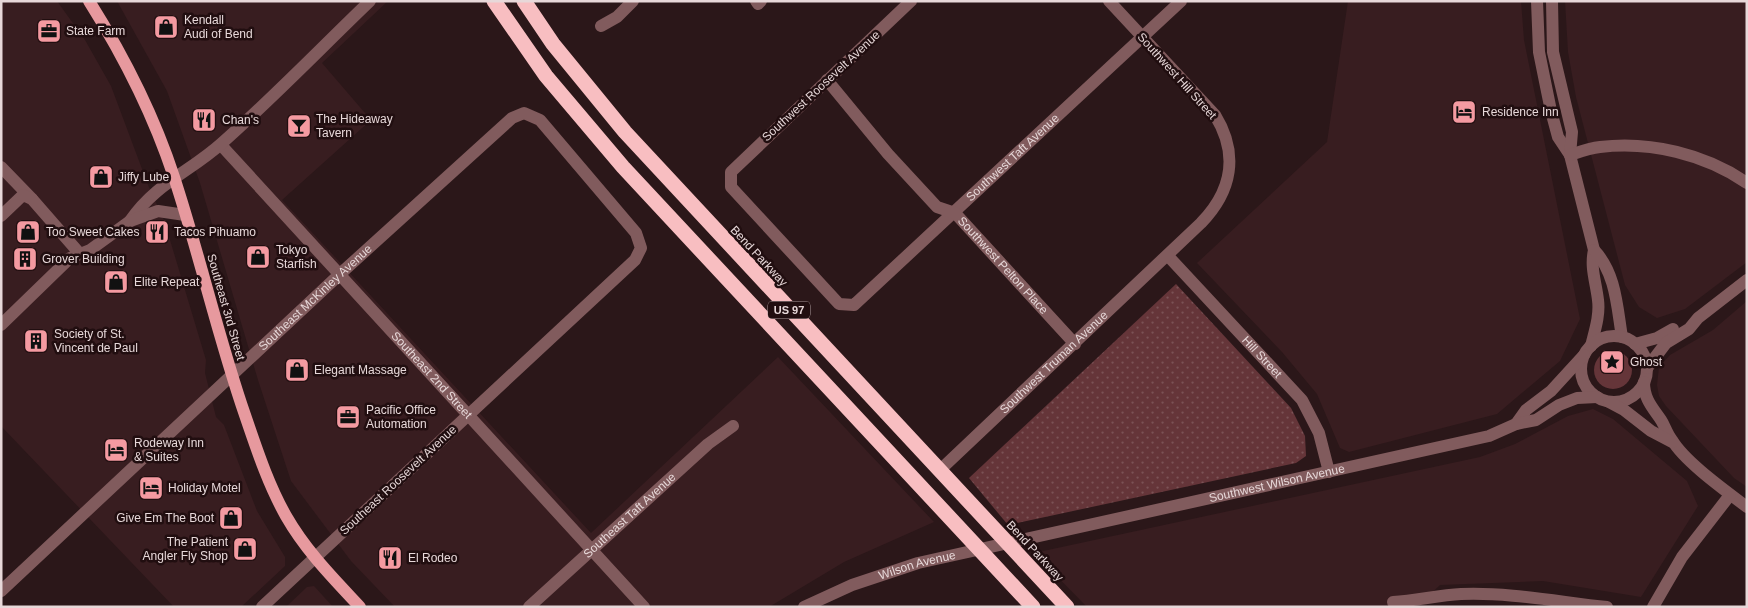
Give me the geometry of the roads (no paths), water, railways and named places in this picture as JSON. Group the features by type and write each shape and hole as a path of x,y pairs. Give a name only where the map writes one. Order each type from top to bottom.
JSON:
{"highway":[{"name":"US 97","path":"494,1 546,76 623,167 1033,607"},
{"name":"Bend Parkway","path":"524,1 553,44 624,132 1067,607"}],"main road":[{"name":"Southeast 3rd Street","path":"89,1 115,42 141,91 174,176 232,376 265,475 288,519 314,558 360,607"}],"street":[{"path":"130,221 141,204 174,176 221,145 370,1"},
{"path":"601,26 617,17 633,1"},
{"name":"Southwest Roosevelt Avenue","path":"839,304 731,187 731,172 911,1"},
{"name":"Southwest Hill Street","path":"1109,1 1215,115 1222,128 1230,153 1229,177 1220,199 1206,219 1168,256"},
{"name":"Southwest Taft Avenue","path":"839,304 854,305 1181,1"},
{"path":"1537,1 1539,52 1544,81 1558,136 1570,155 1594,250 1591,264 1598,300 1598,319 1582,364 1584,383 1603,400 1624,410 1651,431 1672,442 1704,473 1747,507"},
{"path":"1552,1 1553,52 1572,132 1570,155"},
{"name":"Southwest Pelton Place","path":"827,80 888,154 937,207 954,213 1075,344"},
{"name":"Southeast Roosevelt Avenue","path":"262,607 635,260 641,248 636,233 540,120 524,113"},
{"name":"Southeast McKinley Avenue","path":"1,591 340,274 512,118 524,113"},
{"name":"Southeast 2nd Street","path":"221,145 644,607"},
{"path":"1570,155 1598,147 1630,145 1670,149 1735,175 1747,183"},
{"path":"1,167 80,254"},
{"path":"1,216 23,196 32,199"},
{"path":"4,318 70,258 90,250 130,221 158,211 185,214"},
{"path":"1594,250 1605,262 1616,295 1622,338"},
{"name":"Southwest Truman Avenue","path":"939,471 1168,256"},
{"name":"Hill Street","path":"1168,256 1302,400 1319,433 1329,472"},
{"path":"1672,442 1662,420 1651,408 1644,392 1647,368 1666,343 1689,329 1698,318 1747,280"},
{"path":"1635,344 1660,337 1685,322 1698,318"},
{"path":"1588,350 1600,339 1622,338 1635,344 1641,350 1647,368"},
{"name":"Southwest Wilson Avenue","path":"1516,424 1526,410 1551,391 1588,350"},
{"path":"1603,400 1619,402 1630,398 1644,382"},
{"name":"Southwest Wilson Avenue","path":"1036,537 1489,436 1516,424 1536,420 1559,405 1577,398 1603,400"},
{"name":"Southeast Taft Avenue","path":"529,607 708,444 734,426"},
{"path":"1653,607 1682,557 1730,495"},
{"name":"Wilson Avenue","path":"804,607 880,575 955,554 1036,537"},
{"path":"1393,602 1470,594 1497,595 1607,607"}],"place":[{"name":"Kendall Audi of Bend","path":"166,27"},
{"name":"State Farm","path":"49,31"},
{"name":"Residence Inn","path":"1464,112"},
{"name":"Chan's","path":"204,120"},
{"name":"The Hideaway Tavern","path":"299,126"},
{"name":"Jiffy Lube","path":"101,177"},
{"name":"Too Sweet Cakes","path":"28,232"},
{"name":"Tacos Pihuamo","path":"157,232"},
{"name":"Tokyo Starfish","path":"258,257"},
{"name":"Grover Building","path":"25,259"},
{"name":"Elite Repeat","path":"116,282"},
{"name":"Society of St. Vincent de Paul","path":"36,341"},
{"name":"Ghost","path":"1612,362"},
{"name":"Elegant Massage","path":"297,370"},
{"name":"Pacific Office Automation","path":"348,417"},
{"name":"Rodeway Inn & Suites","path":"116,450"},
{"name":"Holiday Motel","path":"151,488"},
{"name":"Give Em The Boot","path":"231,518"},
{"name":"The Patient Angler Fly Shop","path":"245,549"},
{"name":"El Rodeo","path":"390,558"}]}
